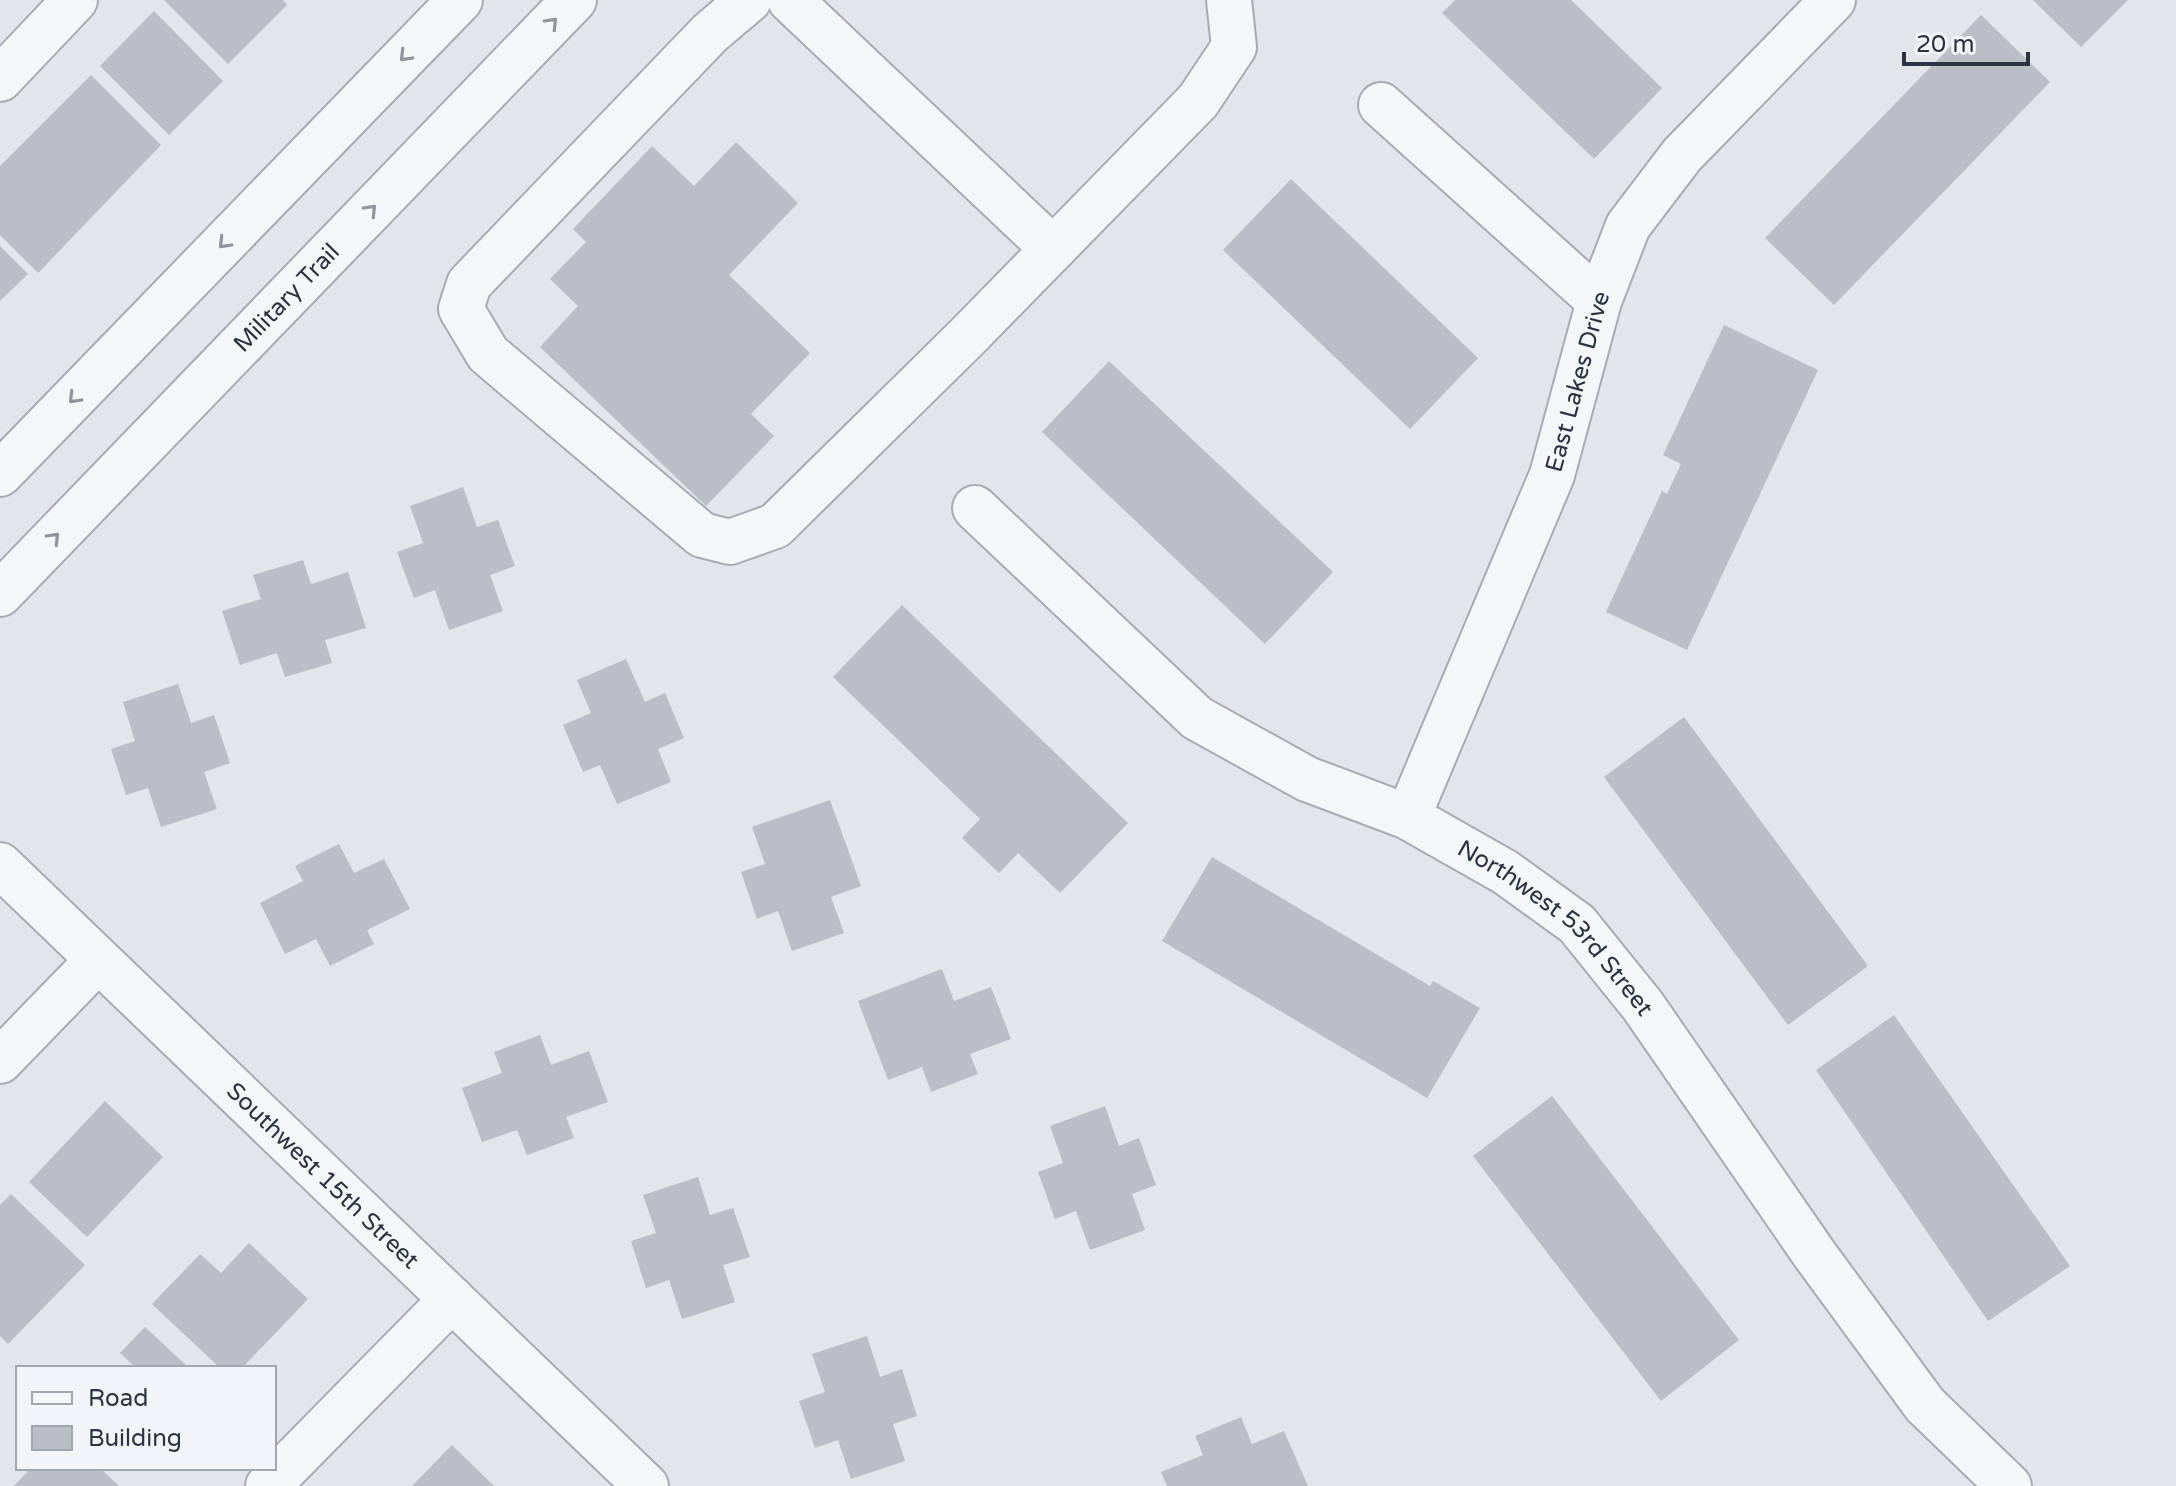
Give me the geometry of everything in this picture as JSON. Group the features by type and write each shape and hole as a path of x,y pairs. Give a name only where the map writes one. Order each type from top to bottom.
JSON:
{"street":[{"path":"0,79 75,0"},
{"path":"0,474 460,0"},
{"name":"Military Trail","path":"0,594 574,0"},
{"path":"749,0 710,33 469,284 461,309 488,354 702,535 730,542 775,526 1198,101 1234,47 1229,0"},
{"path":"790,0 1053,249"},
{"name":"East Lakes Drive","path":"1408,817 1552,475 1599,301 1628,226 1682,155 1833,0"},
{"path":"1381,105 1599,301"},
{"name":"Northwest 53rd Street","path":"975,508 1197,718 1307,779 1408,817 1505,872 1577,924 1643,1006 1815,1255 1925,1405 2009,1486"},
{"name":"Southwest 15th Street","path":"0,865 646,1486"},
{"path":"0,1061 98,960"},
{"path":"268,1486 452,1299"}],"building":[{"path":"164,0 283,0 287,5 228,64"},
{"path":"1455,0 1571,0 1662,88 1594,159 1442,13"},
{"path":"2033,0 2128,0 2081,47"},
{"path":"154,11 223,81 169,135 100,66"},
{"path":"1981,15 2050,82 1834,305 1765,238"},
{"path":"91,75 161,145 38,273 0,235 0,166"},
{"path":"736,142 798,203 729,275 810,353 751,414 774,436 706,506 540,347 578,306 550,279 586,242 573,229 652,146 694,186"},
{"path":"1291,179 1478,358 1410,429 1223,250"},
{"path":"0,246 28,274 0,301"},
{"path":"1724,325 1818,370 1687,650 1606,612 1662,491 1667,494 1681,464 1663,455"},
{"path":"1109,361 1333,572 1265,644 1042,432"},
{"path":"463,487 477,527 498,520 515,566 490,575 503,611 449,630 435,590 414,598 397,552 423,543 410,506"},
{"path":"303,560 311,584 348,572 366,628 325,640 332,663 285,677 277,653 240,665 222,611 261,599 253,575"},
{"path":"902,605 1128,823 1060,893 1018,853 999,873 962,838 980,819 833,677"},
{"path":"626,659 645,702 665,693 684,738 658,749 671,782 617,804 600,765 583,772 563,725 591,713 577,680"},
{"path":"178,684 191,723 214,715 230,763 204,772 217,809 161,827 148,788 126,795 111,749 135,741 123,702"},
{"path":"1684,717 1868,966 1788,1025 1604,777"},
{"path":"830,800 861,886 831,897 844,933 792,951 778,911 757,919 741,872 765,864 752,827"},
{"path":"339,844 354,873 384,859 410,909 367,930 374,944 330,966 316,939 285,954 260,903 303,881 295,866"},
{"path":"1212,857 1430,986 1433,981 1480,1008 1427,1098 1162,941"},
{"path":"942,969 954,1001 991,987 1011,1039 970,1054 978,1074 931,1092 922,1067 888,1080 858,1001"},
{"path":"1894,1015 2070,1266 1988,1321 1816,1070"},
{"path":"540,1035 551,1065 589,1051 608,1102 566,1117 574,1138 527,1155 517,1130 482,1142 462,1088 502,1073 494,1052"},
{"path":"1552,1096 1739,1340 1661,1401 1473,1156"},
{"path":"105,1101 163,1157 87,1237 29,1182"},
{"path":"1105,1106 1119,1146 1139,1138 1156,1185 1132,1194 1145,1230 1090,1250 1076,1211 1055,1219 1038,1172 1063,1163 1050,1126"},
{"path":"698,1177 710,1215 733,1208 750,1257 723,1265 735,1302 682,1319 669,1280 646,1288 631,1241 656,1233 643,1195"},
{"path":"11,1194 85,1265 8,1344 0,1336 0,1205"},
{"path":"249,1243 308,1299 244,1366 218,1366 152,1304 200,1254 221,1273"},
{"path":"145,1327 187,1366 132,1366 120,1353"},
{"path":"867,1336 880,1377 902,1369 917,1416 893,1424 905,1461 851,1479 838,1440 815,1448 799,1401 825,1392 812,1354"},
{"path":"1241,1417 1252,1444 1284,1431 1308,1486 1167,1486 1161,1472 1203,1455 1195,1436"},
{"path":"452,1445 494,1486 412,1486"},
{"path":"25,1470 102,1470 119,1486 14,1486 27,1472"}]}
